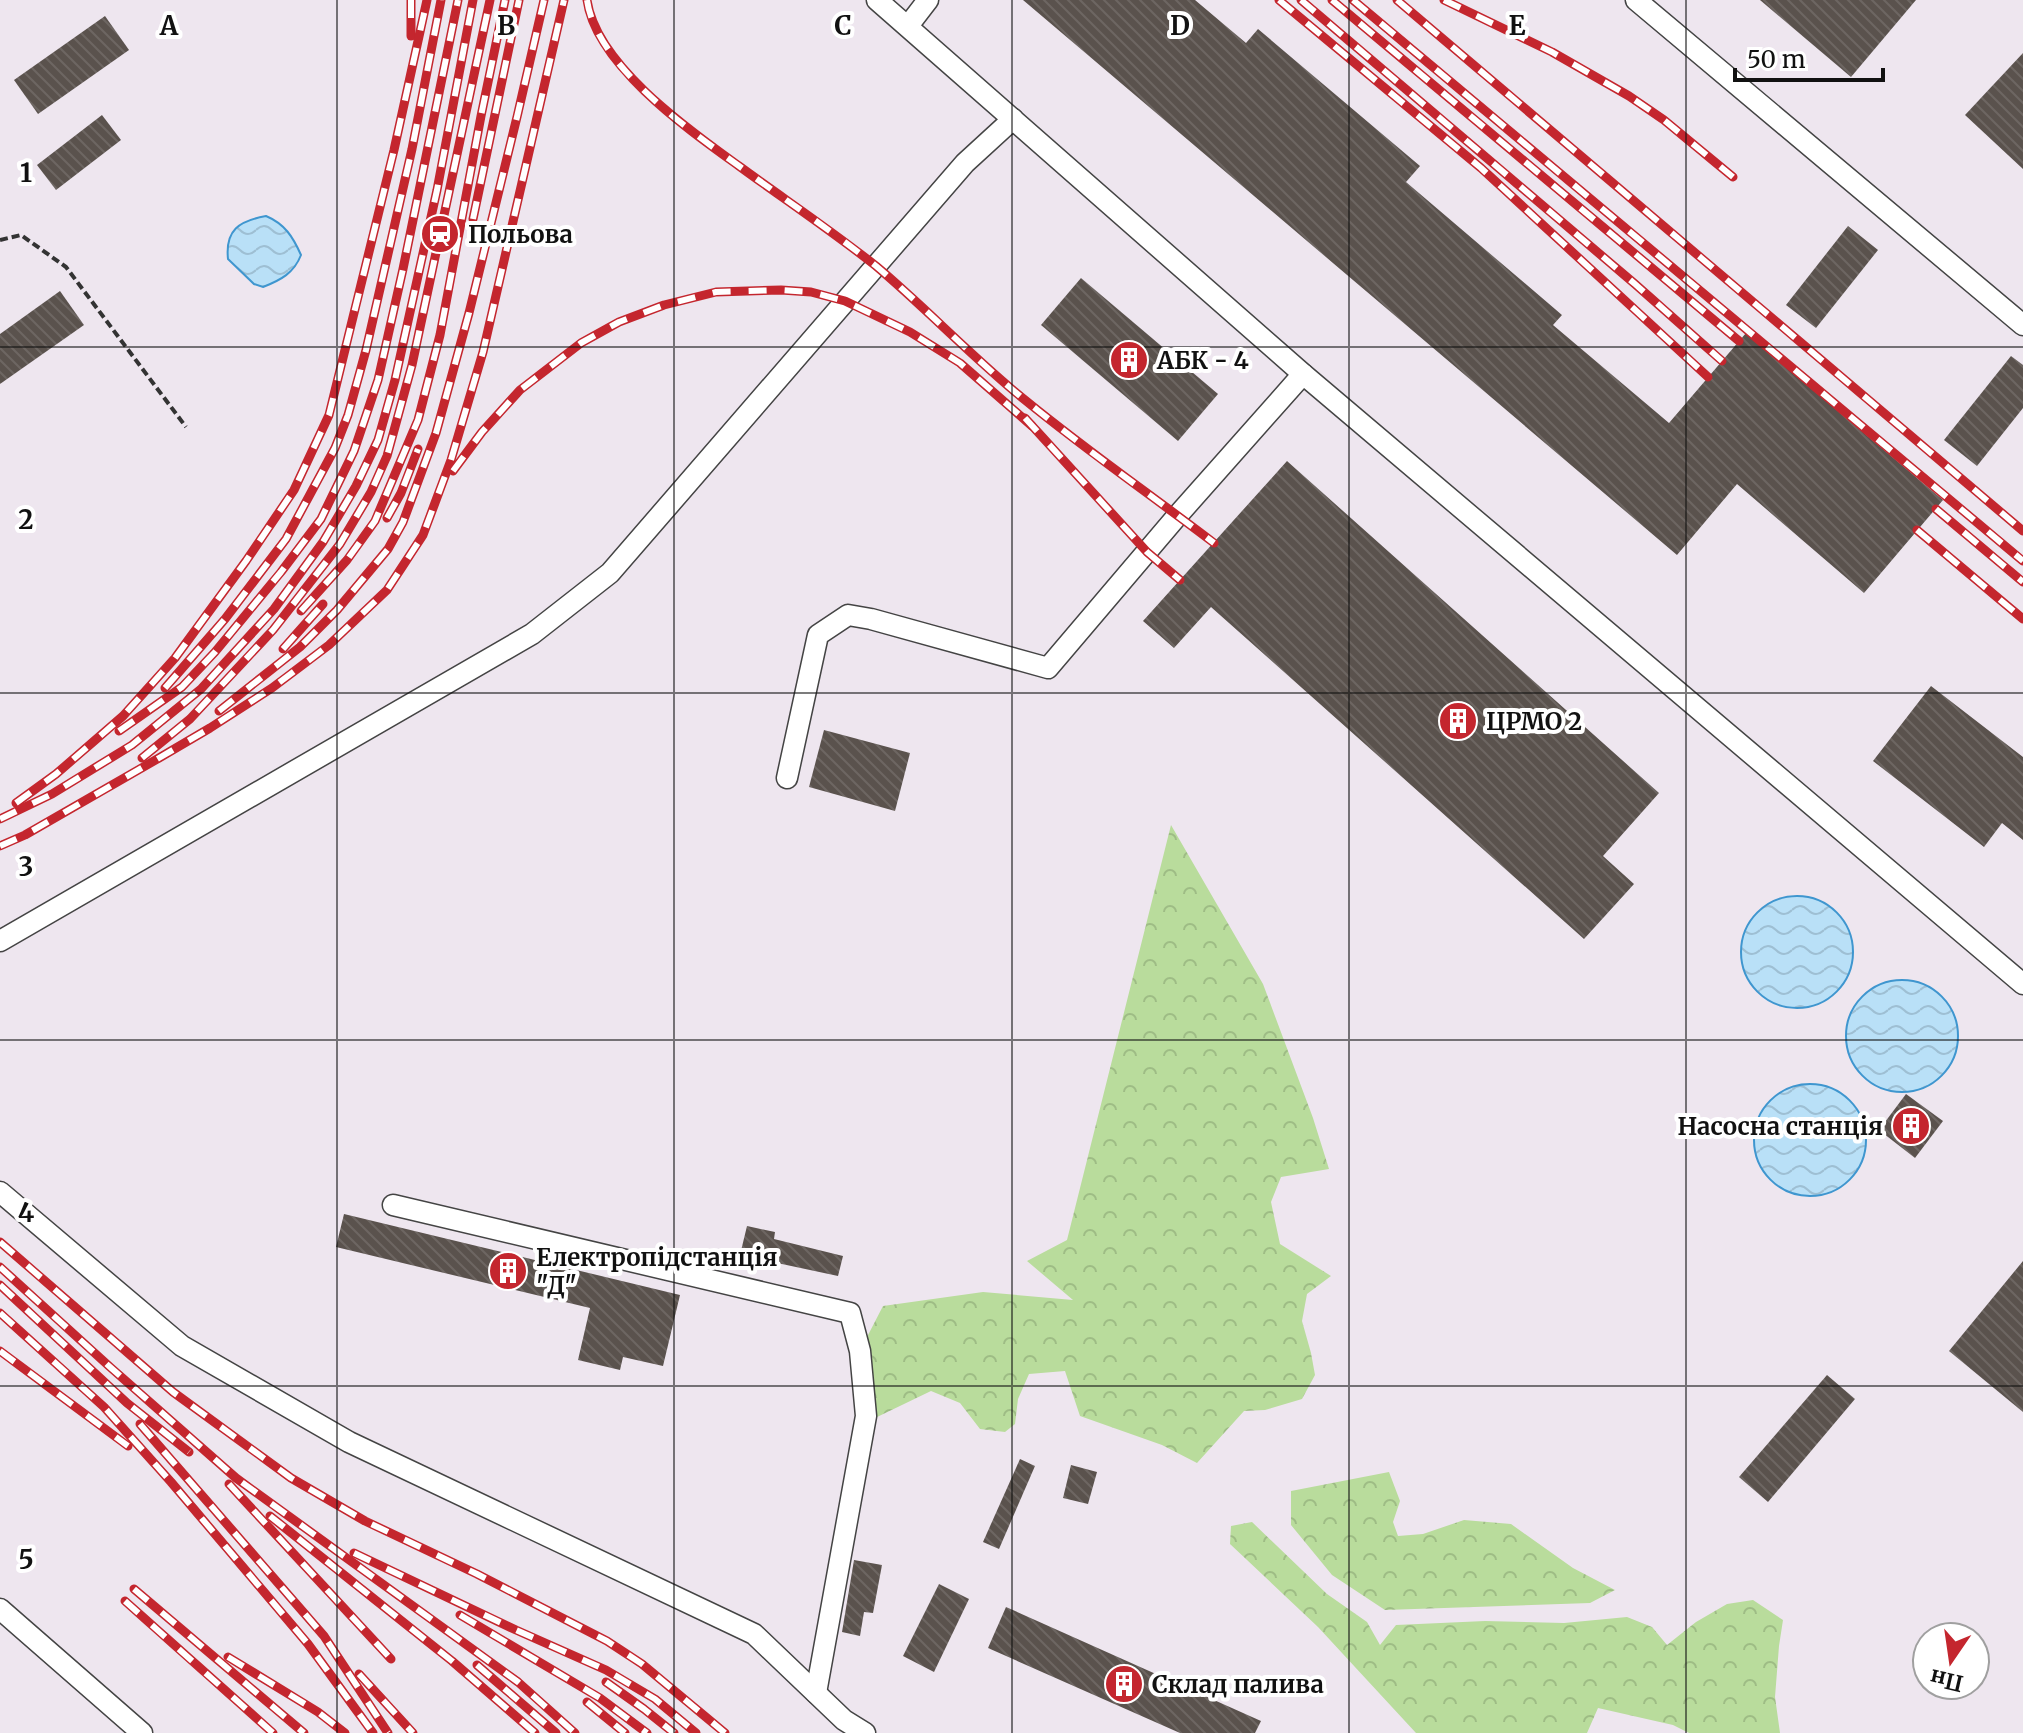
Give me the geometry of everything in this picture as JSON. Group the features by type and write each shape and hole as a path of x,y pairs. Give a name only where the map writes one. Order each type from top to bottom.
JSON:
{"street":[{"path":"877,0 1303,374 2023,984"},
{"path":"908,26 928,0"},
{"path":"1636,0 2023,325"},
{"path":"0,941 532,634 610,573 965,163 1013,119"},
{"path":"787,778 818,635 848,615 1048,668 1303,374"},
{"path":"0,1192 182,1346 349,1442 754,1634 844,1720 865,1733"},
{"path":"393,1205 850,1313 860,1351 866,1416 816,1693"},
{"path":"0,1609 142,1733"}],"path":[{"path":"0,240 21,235 66,267 186,427"}],"shaded area":[{"path":"0,0 2023,0 2023,1733 0,1733"}],"green space":[{"path":"1171,825 1263,984 1329,1169 1281,1177 1271,1202 1280,1244 1331,1276 1307,1294 1302,1321 1315,1375 1302,1399 1265,1410 1244,1411 1197,1463 1162,1445 1080,1416 1065,1371 1029,1374 1018,1399 1015,1424 1005,1432 980,1429 960,1403 931,1391 875,1418 867,1337 883,1306 983,1292 1073,1300 1027,1261 1067,1240"},
{"path":"1389,1472 1400,1501 1393,1522 1398,1536 1423,1534 1464,1520 1511,1524 1573,1568 1615,1590 1590,1603 1385,1610 1332,1575 1291,1525 1291,1491"},
{"path":"1252,1522 1327,1594 1367,1622 1380,1645 1396,1625 1485,1621 1564,1623 1627,1617 1652,1627 1667,1645 1696,1622 1727,1604 1753,1600 1783,1620 1775,1697 1780,1733 1689,1733 1673,1725 1598,1708 1587,1733 1416,1733 1318,1627 1230,1544 1231,1526"}],"water":[{"path":"266,216 288,232 301,255 286,275 263,287 254,284 228,259 228,249 236,228"},
{"path":"1797,896 1818,901 1836,913 1848,931 1853,952 1848,973 1836,991 1818,1003 1797,1008 1776,1003 1758,991 1746,973 1741,952 1746,931 1758,913 1776,901"},
{"path":"1902,980 1923,985 1941,997 1953,1015 1958,1036 1953,1057 1941,1075 1923,1087 1902,1092 1881,1087 1863,1075 1851,1057 1846,1036 1851,1015 1863,997 1881,985"},
{"path":"1810,1084 1831,1089 1849,1101 1861,1119 1866,1140 1861,1161 1849,1179 1831,1191 1810,1196 1789,1191 1771,1179 1759,1161 1754,1140 1759,1119 1771,1101 1789,1089"}],"building":[{"path":"1023,0 1195,0 1246,43 1258,29 1420,166 1406,182 1562,315 1553,325 1669,423 1746,333 1943,500 1864,593 1737,484 1677,555"},
{"path":"1760,0 1916,0 1851,77"},
{"path":"105,16 129,50 38,114 14,80"},
{"path":"2023,53 2023,169 1965,115"},
{"path":"102,115 121,140 56,190 37,165"},
{"path":"1848,226 1878,250 1816,328 1786,305"},
{"name":"АБК - 4","path":"1081,278 1218,394 1178,441 1041,325"},
{"path":"60,291 84,325 0,384 0,334"},
{"path":"2011,356 2023,365 2023,408 1977,466 1944,440"},
{"name":"ЦРМО 2","path":"1287,461 1659,793 1603,856 1634,884 1584,939 1211,607 1174,648 1143,621"},
{"path":"1931,686 2023,757 2023,840 2002,823 1984,847 1873,761"},
{"path":"824,730 910,753 895,811 809,787"},
{"name":"Насосна станція","path":"1906,1094 1943,1121 1915,1158 1879,1130"},
{"name":"Електропідстанція \"Д\"","path":"344,1214 680,1295 663,1366 623,1357 620,1370 578,1360 590,1308 336,1247"},
{"path":"747,1226 775,1232 774,1239 843,1256 838,1276 740,1255"},
{"path":"2023,1261 2023,1412 1949,1351"},
{"path":"1827,1375 1855,1399 1768,1502 1739,1477"},
{"path":"1020,1459 1035,1466 999,1549 983,1542"},
{"path":"1071,1465 1097,1472 1088,1504 1063,1498"},
{"path":"854,1560 882,1565 873,1613 864,1612 860,1636 842,1632"},
{"path":"939,1584 969,1599 934,1672 903,1656"},
{"name":"Склад палива","path":"1006,1607 1261,1721 1255,1733 1180,1733 988,1648"}],"railway":[{"path":"411,0 411,36"},
{"path":"16,803 56,774 123,716 175,658 294,490 329,415 427,0"},
{"path":"165,688 225,619 286,539 335,448 348,415 366,350 412,149 441,0"},
{"path":"119,731 182,687 215,652 321,519 354,451 378,380 458,0"},
{"path":"0,819 52,794 132,745 201,689 274,609 323,542 356,486 378,440 395,380 437,190 473,0"},
{"path":"142,758 190,719 273,630 340,544 371,492 387,456 412,365 490,0"},
{"path":"301,611 347,560 375,521 418,420 440,335 505,0"},
{"path":"473,219 519,0"},
{"path":"219,711 300,647 337,610 388,549 403,522 436,433 469,313 544,0"},
{"path":"0,846 25,835 159,758 272,688 329,645 387,590 423,535 451,460 483,352 564,0"},
{"path":"587,0 594,24 608,48 626,72 671,115 876,266 1025,400 1214,543"},
{"path":"1279,0 1481,168 1708,377"},
{"path":"1301,0 1722,361"},
{"path":"1332,0 1739,341"},
{"path":"1353,0 2023,561"},
{"path":"1397,0 2023,531"},
{"path":"1444,0 1552,52 1629,96 1664,120 1733,177"},
{"path":"453,471 482,432 520,390 581,343 619,322 664,305 716,292 811,292 845,301 910,332 960,363 1032,426"},
{"path":"1025,418 1147,552 1180,580"},
{"path":"387,518 401,493 418,449"},
{"path":"1936,509 2023,582"},
{"path":"1917,530 2023,619"},
{"path":"283,649 323,604"},
{"path":"0,1242 173,1392 291,1478 365,1521 607,1641 642,1664 725,1733"},
{"path":"0,1267 236,1478 518,1682 575,1733"},
{"path":"0,1285 127,1403 189,1452"},
{"path":"0,1313 104,1407 171,1482 308,1644 373,1733"},
{"path":"0,1351 128,1446"},
{"path":"140,1424 324,1636 388,1733"},
{"path":"229,1484 391,1659"},
{"path":"270,1516 452,1661 535,1733"},
{"path":"354,1553 606,1670 655,1699 696,1733"},
{"path":"134,1589 304,1733"},
{"path":"125,1601 273,1733"},
{"path":"460,1615 600,1698 647,1733"},
{"path":"228,1657 318,1712 345,1733"},
{"path":"477,1665 556,1733"},
{"path":"359,1674 413,1733"},
{"path":"606,1682 674,1733"},
{"path":"587,1702 625,1733"}],"place":[{"name":"Польова","path":"440,234"},
{"name":"АБК - 4","path":"1129,360"},
{"name":"ЦРМО 2","path":"1458,721"},
{"name":"Насосна станція","path":"1911,1126"},
{"name":"Електропідстанція \"Д\"","path":"508,1271"},
{"name":"Склад палива","path":"1124,1684"}]}
